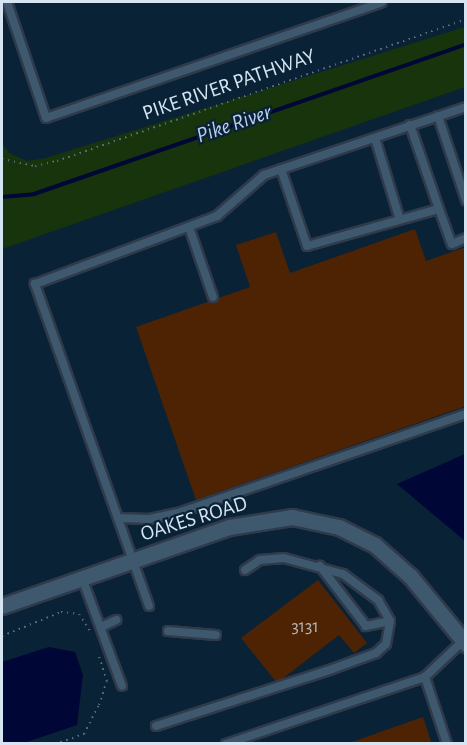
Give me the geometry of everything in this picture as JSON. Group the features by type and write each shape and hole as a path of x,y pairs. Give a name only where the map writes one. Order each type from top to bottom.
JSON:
{"street":[{"name":"OAKES ROAD","path":"2,606 253,520 316,520 361,537 393,559 464,642"}],"lane":[{"path":"7,2 46,118 382,2"},
{"path":"149,606 35,284 217,216 264,175 465,107"},
{"path":"438,116 465,200"},
{"path":"410,125 452,244 465,238"},
{"path":"375,138 399,217"},
{"path":"281,170 307,246 399,217 408,219 439,209"},
{"path":"189,226 213,297"},
{"path":"118,518 149,519 181,512 465,414"},
{"path":"156,726 260,694 376,653 390,637 390,621 366,588 320,566 284,558 260,560 245,570"},
{"path":"320,566 361,622 372,628 390,621"},
{"path":"82,578 122,686"},
{"path":"100,627 116,621"},
{"path":"168,631 216,635"},
{"path":"226,744 425,677 464,642"},
{"path":"425,677 447,744"}],"path":[{"name":"PIKE RIVER PATHWAY","path":"2,159 35,166 57,161 465,19"},
{"path":"2,636 61,612 79,614 93,635"},
{"path":"55,744 84,734 99,705 107,681 96,647"}],"green space":[{"path":"465,27 465,87 2,249 2,143 9,153 27,161 46,158"}],"shaded area":[{"path":"465,454 465,541 397,484"},
{"path":"49,647 75,652 83,675 77,725 24,743 2,743 2,662"}],"building":[{"path":"415,229 426,261 466,247 466,406 196,500 136,327 250,287 236,245 276,232 290,273"},
{"path":"318,580 367,643 354,653 339,635 277,683 241,638"},
{"path":"423,717 432,744 349,744 349,743"}],"waterway":[{"name":"Pike River","path":"2,197 34,194 466,44"}]}
